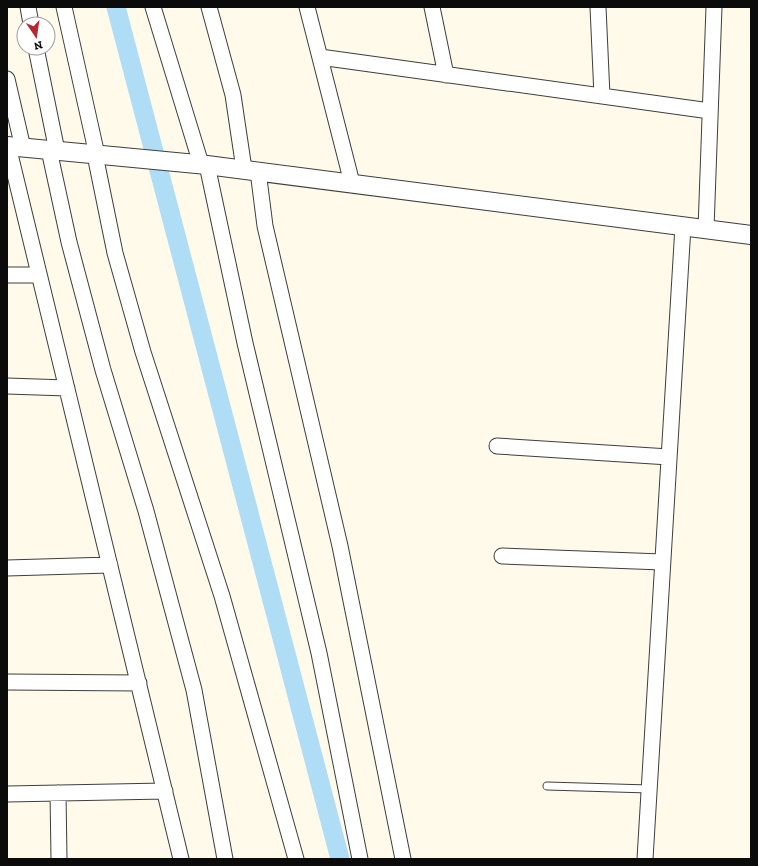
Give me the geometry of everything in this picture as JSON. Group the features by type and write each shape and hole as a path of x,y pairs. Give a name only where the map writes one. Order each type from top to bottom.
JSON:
{"street":[{"path":"64,7 96,155 115,253 143,352 222,596 252,698 296,859"},
{"path":"153,7 204,164 319,653 360,859"},
{"path":"209,7 233,95 265,226 340,546 403,859"},
{"path":"307,7 352,183"},
{"path":"432,7 446,75"},
{"path":"598,7 602,96"},
{"path":"706,229 714,7"},
{"path":"37,56 70,242 103,370 146,512 194,690 225,859"},
{"path":"320,57 710,111"},
{"path":"7,79 13,147 38,275 140,683 181,859"},
{"path":"13,147 204,164 751,235"},
{"path":"645,859 683,226"},
{"path":"7,275 38,275"},
{"path":"7,386 67,388"},
{"path":"497,446 669,457"},
{"path":"502,556 662,562"},
{"path":"7,568 110,565"},
{"path":"7,682 140,683"},
{"path":"7,794 165,791"},
{"path":"58,793 59,859"}],"lane":[{"path":"547,786 649,790"}],"waterway":[{"path":"116,7 340,859"}]}
